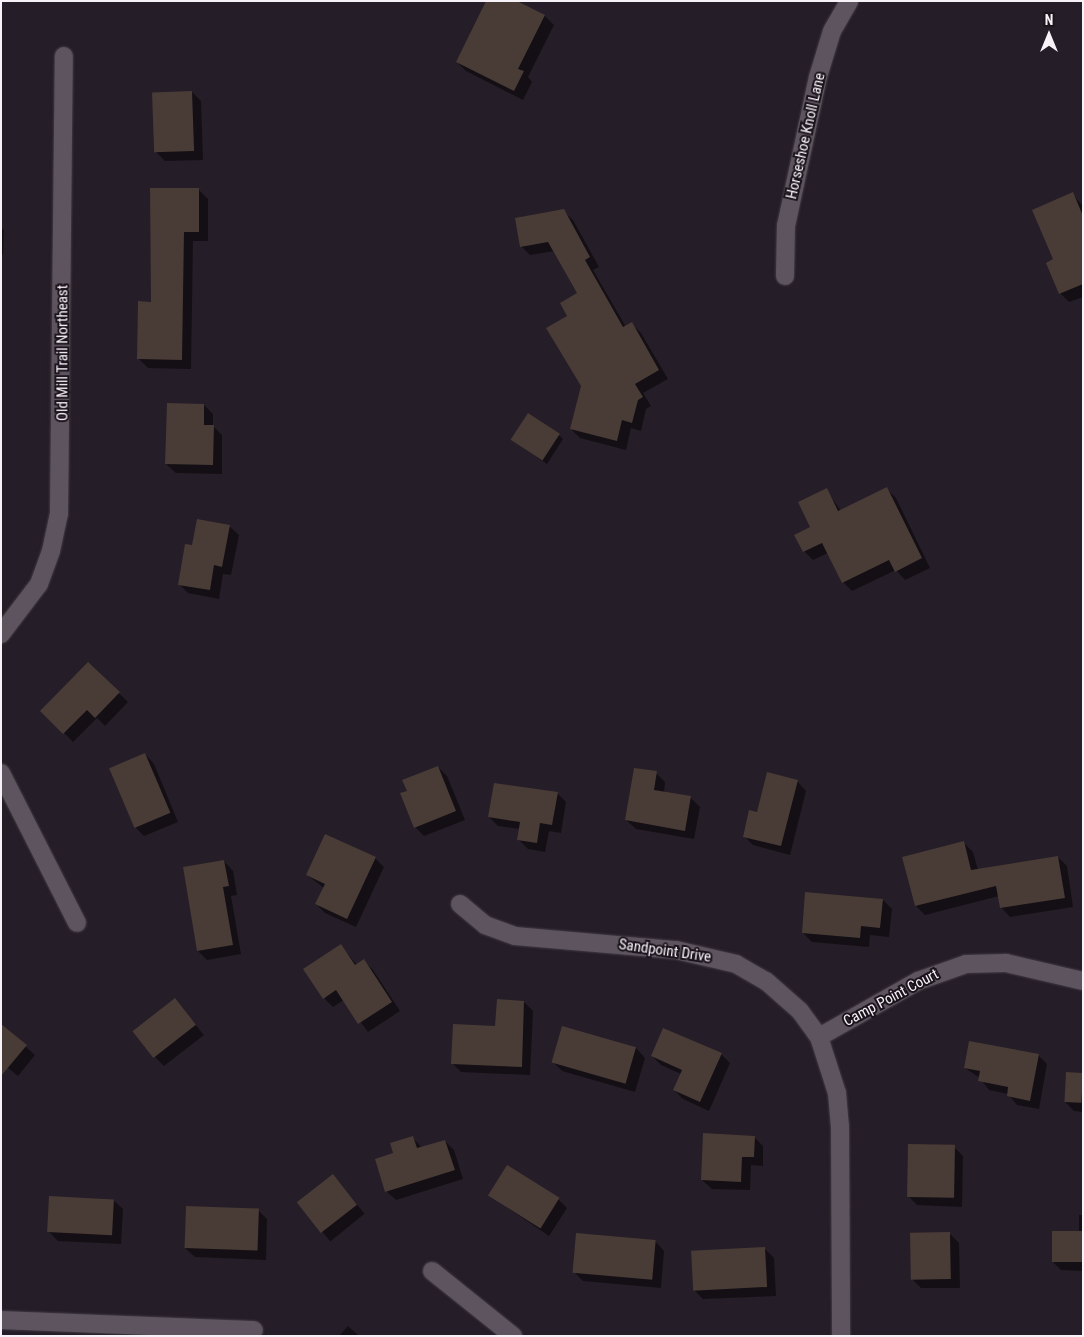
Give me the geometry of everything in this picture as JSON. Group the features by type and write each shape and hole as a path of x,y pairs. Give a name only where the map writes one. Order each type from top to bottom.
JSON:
{"street":[{"name":"Horseshoe Knoll Lane","path":"785,276 786,226 818,78 832,31 849,1"},
{"name":"Old Mill Trail Northeast","path":"1,634 39,584 51,551 60,514 64,56"},
{"path":"1,773 77,923"},
{"name":"Sandpoint Drive","path":"460,904 485,925 515,936 676,950 736,964 782,993 819,1037 833,1076 840,1126 841,1336"},
{"name":"Camp Point Court","path":"819,1037 918,982 966,964 1006,964 1083,981"},
{"path":"432,1270 513,1336"},
{"path":"1,1320 112,1330 254,1330"}],"building":[{"path":"486,1 517,1 545,15 518,69 524,71 514,91 456,62"},
{"path":"192,91 194,151 154,152 152,92"},
{"path":"150,188 199,188 199,232 184,232 182,360 137,359 138,301 151,302"},
{"path":"1073,192 1083,216 1083,284 1059,294 1046,263 1053,259 1032,210"},
{"path":"564,209 590,257 585,260 623,327 632,322 659,370 635,384 643,397 638,400 632,423 622,420 617,441 570,429 581,386 546,328 567,316 560,303 577,293 548,242 520,247 515,218"},
{"path":"167,403 204,404 204,425 214,425 213,465 165,464"},
{"path":"528,413 560,434 542,461 511,440"},
{"path":"887,487 922,558 895,572 889,560 842,583 822,543 803,552 794,535 810,527 798,502 827,488 838,511"},
{"path":"197,519 230,525 222,567 214,565 210,590 178,585 185,544 192,545"},
{"path":"88,662 120,692 95,718 87,710 63,734 40,711"},
{"path":"145,753 170,813 134,828 109,768"},
{"path":"438,766 456,811 414,828 400,793 407,791 402,780"},
{"path":"634,768 657,771 654,790 691,796 685,831 625,820"},
{"path":"767,772 798,780 781,846 743,837 749,810 757,812"},
{"path":"494,783 558,792 552,825 540,823 537,843 517,840 520,822 488,817"},
{"path":"325,834 376,857 347,919 315,904 325,884 306,875"},
{"path":"964,841 971,870 1058,856 1065,898 1000,908 996,886 915,906 902,857"},
{"path":"224,860 229,886 223,887 233,945 197,951 183,867"},
{"path":"805,892 883,899 880,928 861,926 860,938 802,933"},
{"path":"341,944 355,965 364,959 392,1002 358,1024 336,990 323,999 303,969"},
{"path":"175,998 196,1025 153,1058 132,1031"},
{"path":"497,999 524,1001 522,1067 451,1064 453,1024 495,1026"},
{"path":"1,1024 27,1045 1,1076"},
{"path":"562,1026 636,1047 626,1084 552,1063"},
{"path":"663,1028 722,1053 700,1102 673,1090 682,1070 651,1056"},
{"path":"969,1041 1039,1054 1030,1101 1007,1096 1008,1087 978,1081 980,1071 964,1068"},
{"path":"1066,1072 1083,1073 1081,1103 1064,1102"},
{"path":"703,1133 755,1136 754,1157 742,1157 741,1182 701,1180"},
{"path":"413,1136 417,1148 445,1140 455,1170 385,1192 375,1159 393,1153 390,1143"},
{"path":"908,1144 955,1145 954,1198 907,1197"},
{"path":"507,1165 560,1198 541,1228 488,1196"},
{"path":"333,1174 357,1205 321,1233 297,1202"},
{"path":"49,1196 114,1199 112,1235 47,1232"},
{"path":"186,1206 259,1209 257,1251 185,1248"},
{"path":"1052,1231 1083,1231 1083,1262 1052,1262"},
{"path":"950,1232 951,1279 911,1280 910,1233"},
{"path":"576,1233 656,1240 652,1280 573,1273"},
{"path":"765,1247 767,1287 693,1291 691,1251"}]}
